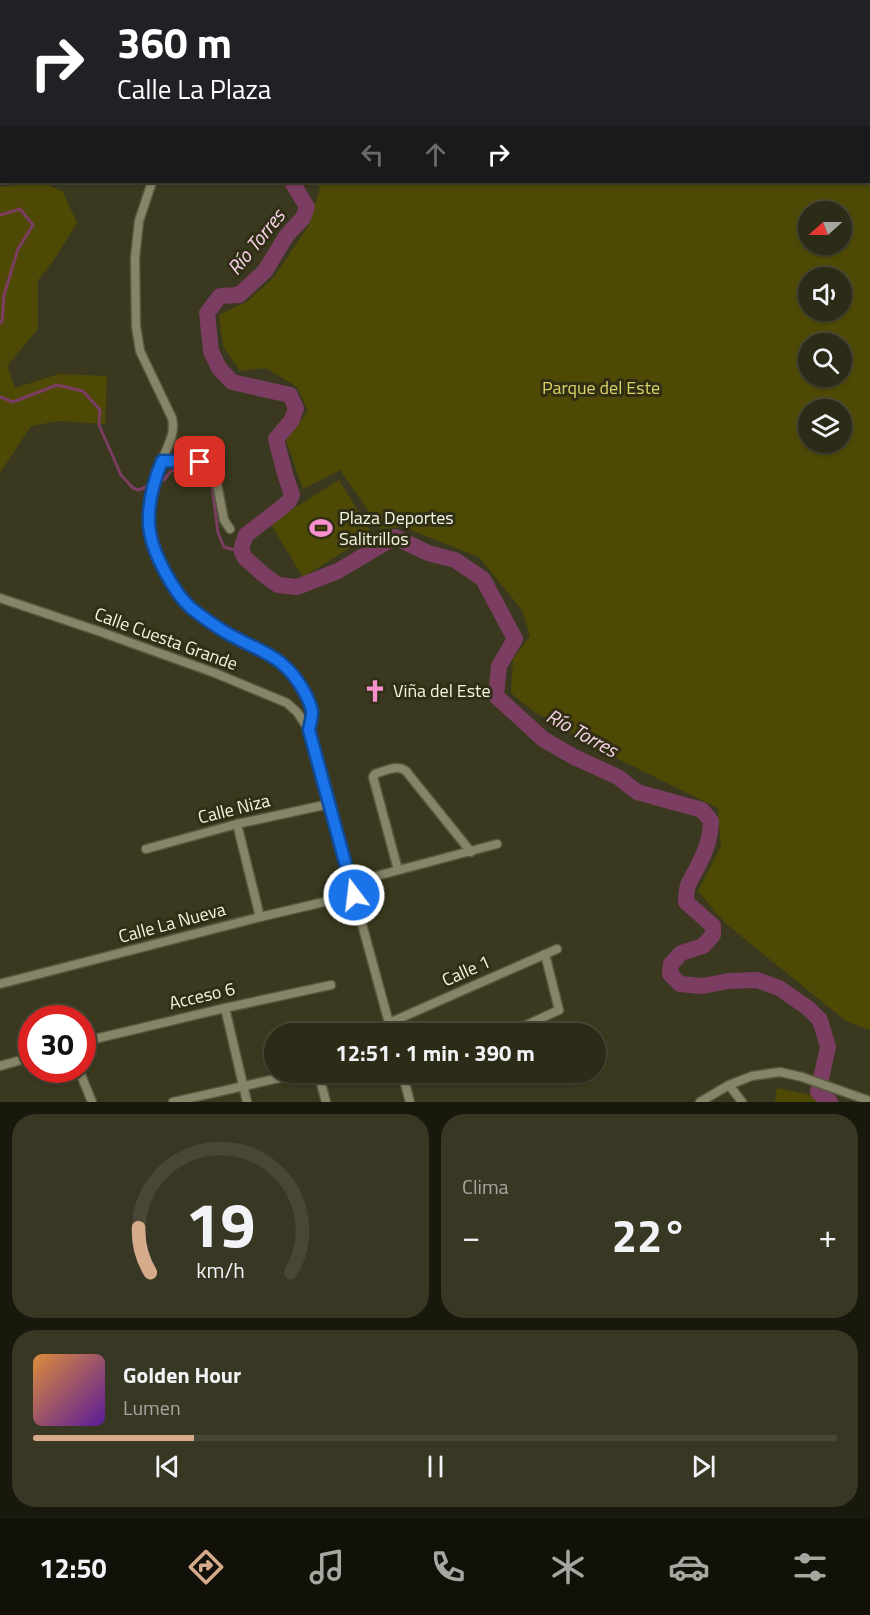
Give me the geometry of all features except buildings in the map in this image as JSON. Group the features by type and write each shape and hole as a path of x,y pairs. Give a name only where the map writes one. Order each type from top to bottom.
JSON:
{"street":[{"path":"152,183 139,221 135,258 136,326 140,351 172,418 174,430 152,491 149,516 152,541 175,589 190,607 225,632 267,653 286,666 299,681 312,711 309,730 389,1023"},
{"path":"162,461 200,462 210,466 215,473 224,519 230,529"},
{"name":"Calle Cuesta Grande","path":"0,598 215,673 287,703 297,712 309,730"},
{"path":"398,870 373,777 375,774 396,767 401,767 406,771 471,852"},
{"name":"Calle Niza","path":"146,849 237,824 329,804"},
{"path":"237,824 260,917"},
{"path":"350,883 496,844"},
{"name":"Calle La Nueva","path":"0,984 354,895"},
{"name":"Calle 1","path":"389,1023 557,949"},
{"path":"531,1023 559,1010 545,954"},
{"name":"Acceso 6","path":"96,1039 331,985"},
{"path":"225,1008 247,1102"},
{"path":"0,1066 18,1061"},
{"path":"700,1102 729,1085 752,1076 780,1072 802,1077 870,1101"},
{"path":"173,1102 264,1081"},
{"path":"84,1083 92,1102"},
{"path":"321,1083 326,1102"},
{"path":"405,1083 410,1102"},
{"path":"729,1085 742,1102"}],"green space":[{"path":"45,183 63,192 77,223 38,280 38,329 7,366 15,388 59,374 107,376 105,424 58,421 31,426 0,473 0,187"},
{"name":"Parque del Este","path":"318,183 870,183 870,1030 846,1021 725,923 698,891 721,846 718,808 608,754 533,711 511,693 513,659 530,636 522,610 479,557 403,527 381,529 340,470 303,489 286,440 308,411 297,387 266,368 240,371 223,346 219,315 248,301 274,277 309,225 320,188"},
{"name":"Plaza Deportes Salitrillos","path":"339,480 372,534 303,577 270,523"},
{"path":"777,1088 815,1096 829,1102 775,1102"}],"waterway":[{"name":"Río Torres","path":"293,183 307,207 303,218 287,235 265,271 239,295 220,296 207,313 211,351 219,368 232,382 290,395 296,408 292,420 276,439 292,495 281,508 246,535 242,546 245,558 278,585 297,587 338,571 395,537 428,553 455,560 483,579 515,639 499,666 496,696 543,739 574,757 618,777 637,792 702,810 711,821 707,844 689,883 686,902 713,926 713,935 703,946 681,953 671,964 670,974 680,984 702,986 729,981 757,980 779,988 808,1008 820,1020 828,1047 818,1092 830,1102"},
{"path":"0,215 20,209 33,225 18,249 4,295 2,322 0,323"},
{"path":"0,397 13,402 57,385 83,391 100,410 99,425 121,475 133,488 138,490 151,485"},
{"path":"158,482 164,480 170,472 181,467 204,471 212,484 218,533 224,547 242,552"}],"place":[{"name":"Plaza Deportes Salitrillos","path":"321,528"},
{"name":"Viña del Este","path":"375,691"}],"route":[{"path":"200,462 162,461 152,491 149,516 152,541 175,589 190,607 225,632 267,653 286,666 299,681 312,711 309,730 354,895"}]}
